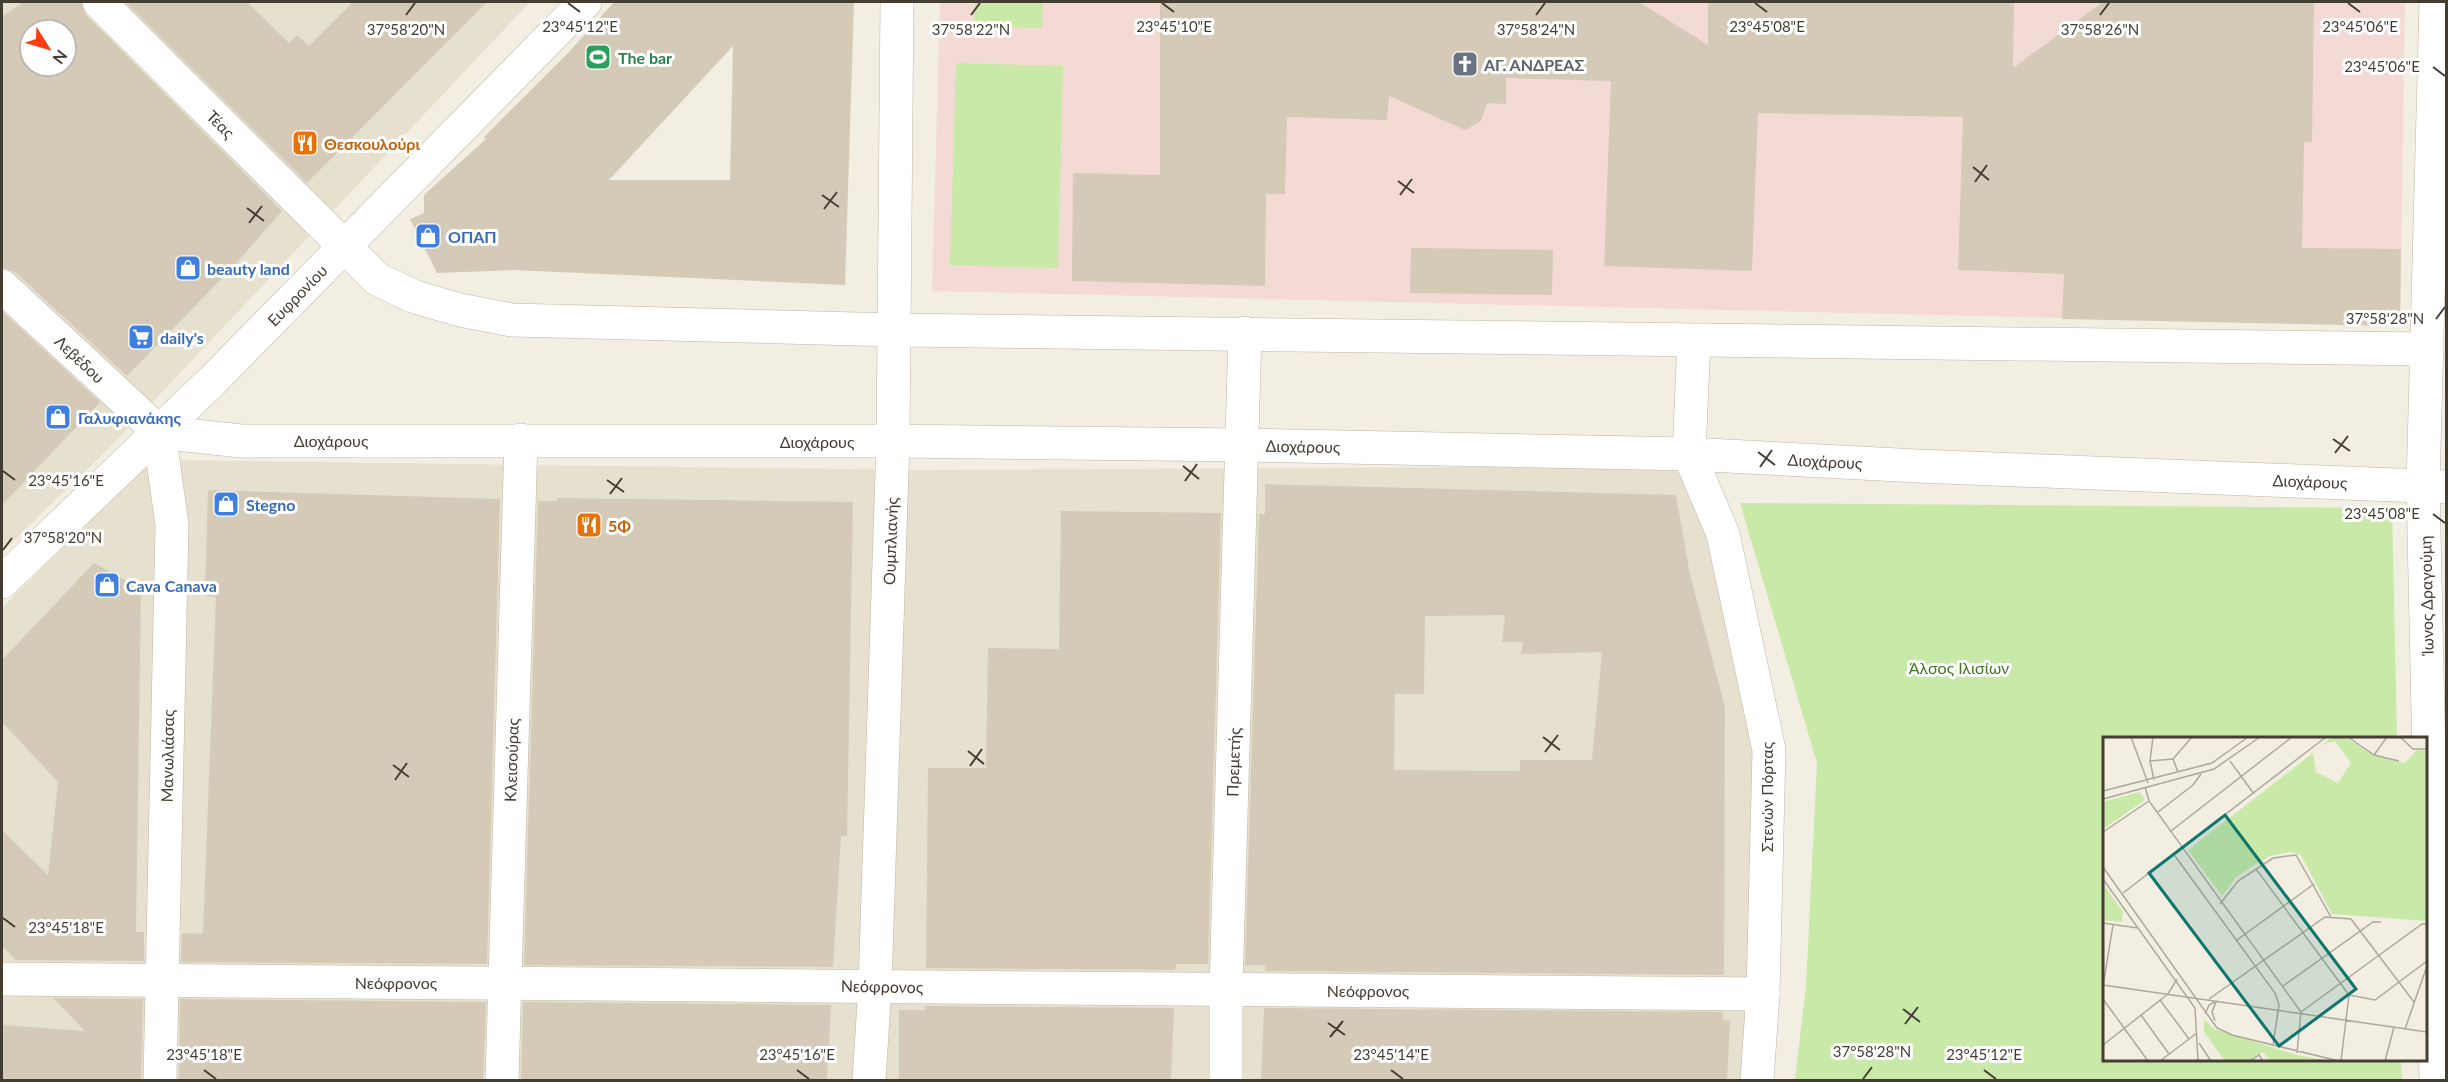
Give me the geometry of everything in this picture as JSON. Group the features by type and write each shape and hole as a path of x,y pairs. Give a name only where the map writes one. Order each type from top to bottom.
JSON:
{"street":[{"name":"Τέας","path":"99,2 344,247"},
{"name":"Ευφρονίου","path":"2,582 212,381 585,2"},
{"name":"Ουμπλιανής","path":"869,1080 875,986 893,441 897,2"},
{"name":"Ίωνος Δραγούμη","path":"2436,2 2427,349 2435,487 2436,1080"},
{"path":"344,247 378,279 415,297 460,310 512,320 895,330 2427,349"},
{"name":"Λεβέδου","path":"2,286 159,432"},
{"name":"Πρεμετής","path":"1226,1080 1226,989 1245,333"},
{"path":"1689,454 1694,341"},
{"name":"Διοχάρους","path":"159,432 240,441 893,441 1242,444 1689,454 1918,466 2435,487"},
{"name":"Μανωλιάσας","path":"159,432 171,525 164,980 160,1080"},
{"name":"Κλεισούρας","path":"502,1080 520,440"},
{"name":"Στενών Πόρτας","path":"1689,454 1723,534 1769,750 1763,994 1757,1080"},
{"name":"Νεόφρονος","path":"2,979 1763,994"}],"shaded area":[{"path":"2,2 530,2 117,440 2,552"},
{"path":"940,2 2405,2 2400,326 932,291"},
{"path":"152,460 919,470 1685,466 1714,537 1761,745 1755,1080 2,1080 2,608"}],"green space":[{"path":"975,2 1043,2 1042,28 974,27"},
{"path":"956,63 1063,66 1058,268 950,265"},
{"name":"Άλσος Ιλισίων","path":"1740,503 2392,508 2397,737 2103,737 2103,1061 2401,1061 2402,1080 1795,1080 1806,986 1817,763"}],"building":[{"path":"23,2 81,2 86,15 282,211 233,267 127,376 15,272 2,268 2,17"},
{"path":"125,2 247,2 289,43 297,35 309,46 353,2 487,2 307,183"},
{"path":"614,2 854,2 845,285 514,270 437,273 410,219 424,213 424,195 486,139 484,137 569,52","holes":["733,46 730,180 609,180"]},
{"path":"1160,2 1639,2 1708,45 1708,2 2014,2 2013,68 2103,2 2314,2 2312,142 2304,142 2302,248 2401,249 2400,326 2062,319 2064,274 1958,270 1963,117 1758,113 1752,271 1604,266 1611,81 1506,78 1506,104 1487,103 1481,121 1465,130 1389,96 1387,120 1287,117 1285,194 1266,194 1265,286 1072,281 1073,173 1160,175"},
{"path":"1411,248 1553,250 1552,295 1410,293"},
{"path":"2,311 100,402 2,505"},
{"path":"1265,484 1676,495 1690,575 1725,707 1724,975 1265,971 1265,965 1245,965 1259,514 1265,514","holes":["1505,615 1502,642 1523,642 1521,654 1602,652 1592,760 1520,760 1520,771 1394,770 1395,694 1424,694 1425,616"]},
{"path":"208,490 500,499 487,964 181,962 182,933 203,934 216,597 205,596"},
{"path":"557,498 853,502 847,836 841,836 833,967 524,965 538,501 557,501"},
{"path":"1061,511 1221,513 1208,964 1176,964 1175,970 926,968 928,768 986,768 988,648 1059,649"},
{"path":"94,563 141,589 136,932 144,932 144,961 16,960 2,946 2,830 48,875 58,782 2,722 2,660"},
{"path":"53,998 143,999 141,1080 2,1080 2,1025 85,1031"},
{"path":"180,999 486,1002 483,1080 179,1080"},
{"path":"523,1002 831,1005 827,1080 521,1080"},
{"path":"925,1006 1174,1008 1171,1080 899,1080 899,1010 925,1010"},
{"path":"1264,1008 1723,1012 1723,1020 1730,1021 1727,1080 1261,1080"}],"place":[{"name":"The bar","path":"598,57"},
{"name":"ΑΓ. ΑΝΔΡΕΑΣ","path":"1465,64"},
{"name":"Θεσκουλούρι","path":"305,143"},
{"name":"ΟΠΑΠ","path":"428,236"},
{"name":"beauty land","path":"188,268"},
{"name":"daily's","path":"141,337"},
{"name":"Γαλυφιανάκης","path":"58,417"},
{"name":"Stegno","path":"226,504"},
{"name":"5Φ","path":"589,525"},
{"name":"Cava Canava","path":"107,585"}]}
